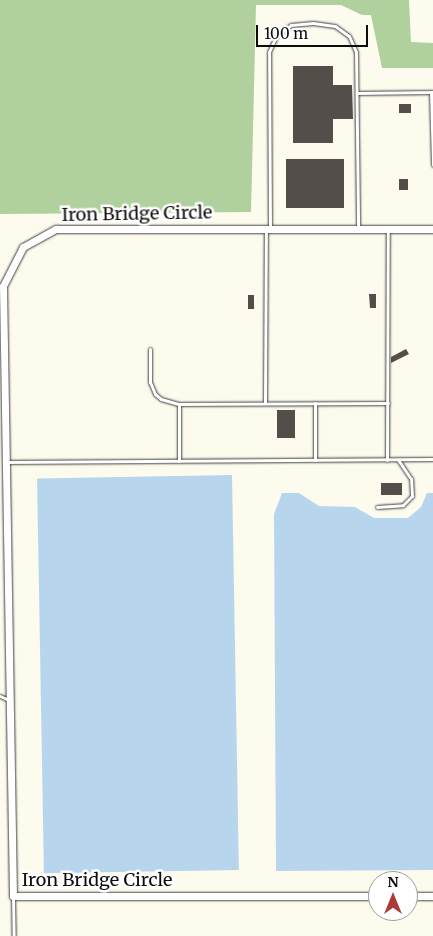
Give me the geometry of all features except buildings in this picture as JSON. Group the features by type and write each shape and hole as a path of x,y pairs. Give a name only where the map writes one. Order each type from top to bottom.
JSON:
{"street":[{"name":"Iron Bridge Circle","path":"368,896 14,896 4,286 23,248 56,229 268,227 433,229"},
{"path":"418,896 433,896"}],"lane":[{"path":"265,403 269,52 276,36 291,25 313,23 335,26 349,36 356,52 358,228"},
{"path":"357,93 432,92 433,165"},
{"path":"387,460 388,228"},
{"path":"150,349 150,382 155,394 161,399 180,404 388,403"},
{"path":"315,403 315,460"},
{"path":"179,461 180,404"},
{"path":"378,507 403,505 412,496 411,479 397,460"},
{"path":"7,462 433,460"},
{"path":"0,507 8,500"},
{"path":"0,696 10,700"},
{"path":"14,896 14,936"}],"green space":[{"path":"0,0 409,0 411,42 433,43 433,68 382,68 371,15 362,15 341,5 256,5 251,212 0,214"}],"water":[{"path":"232,475 239,870 44,873 37,478"},
{"path":"282,493 299,493 319,506 355,507 374,518 408,518 421,507 427,493 433,493 433,870 276,871 274,514"}]}
